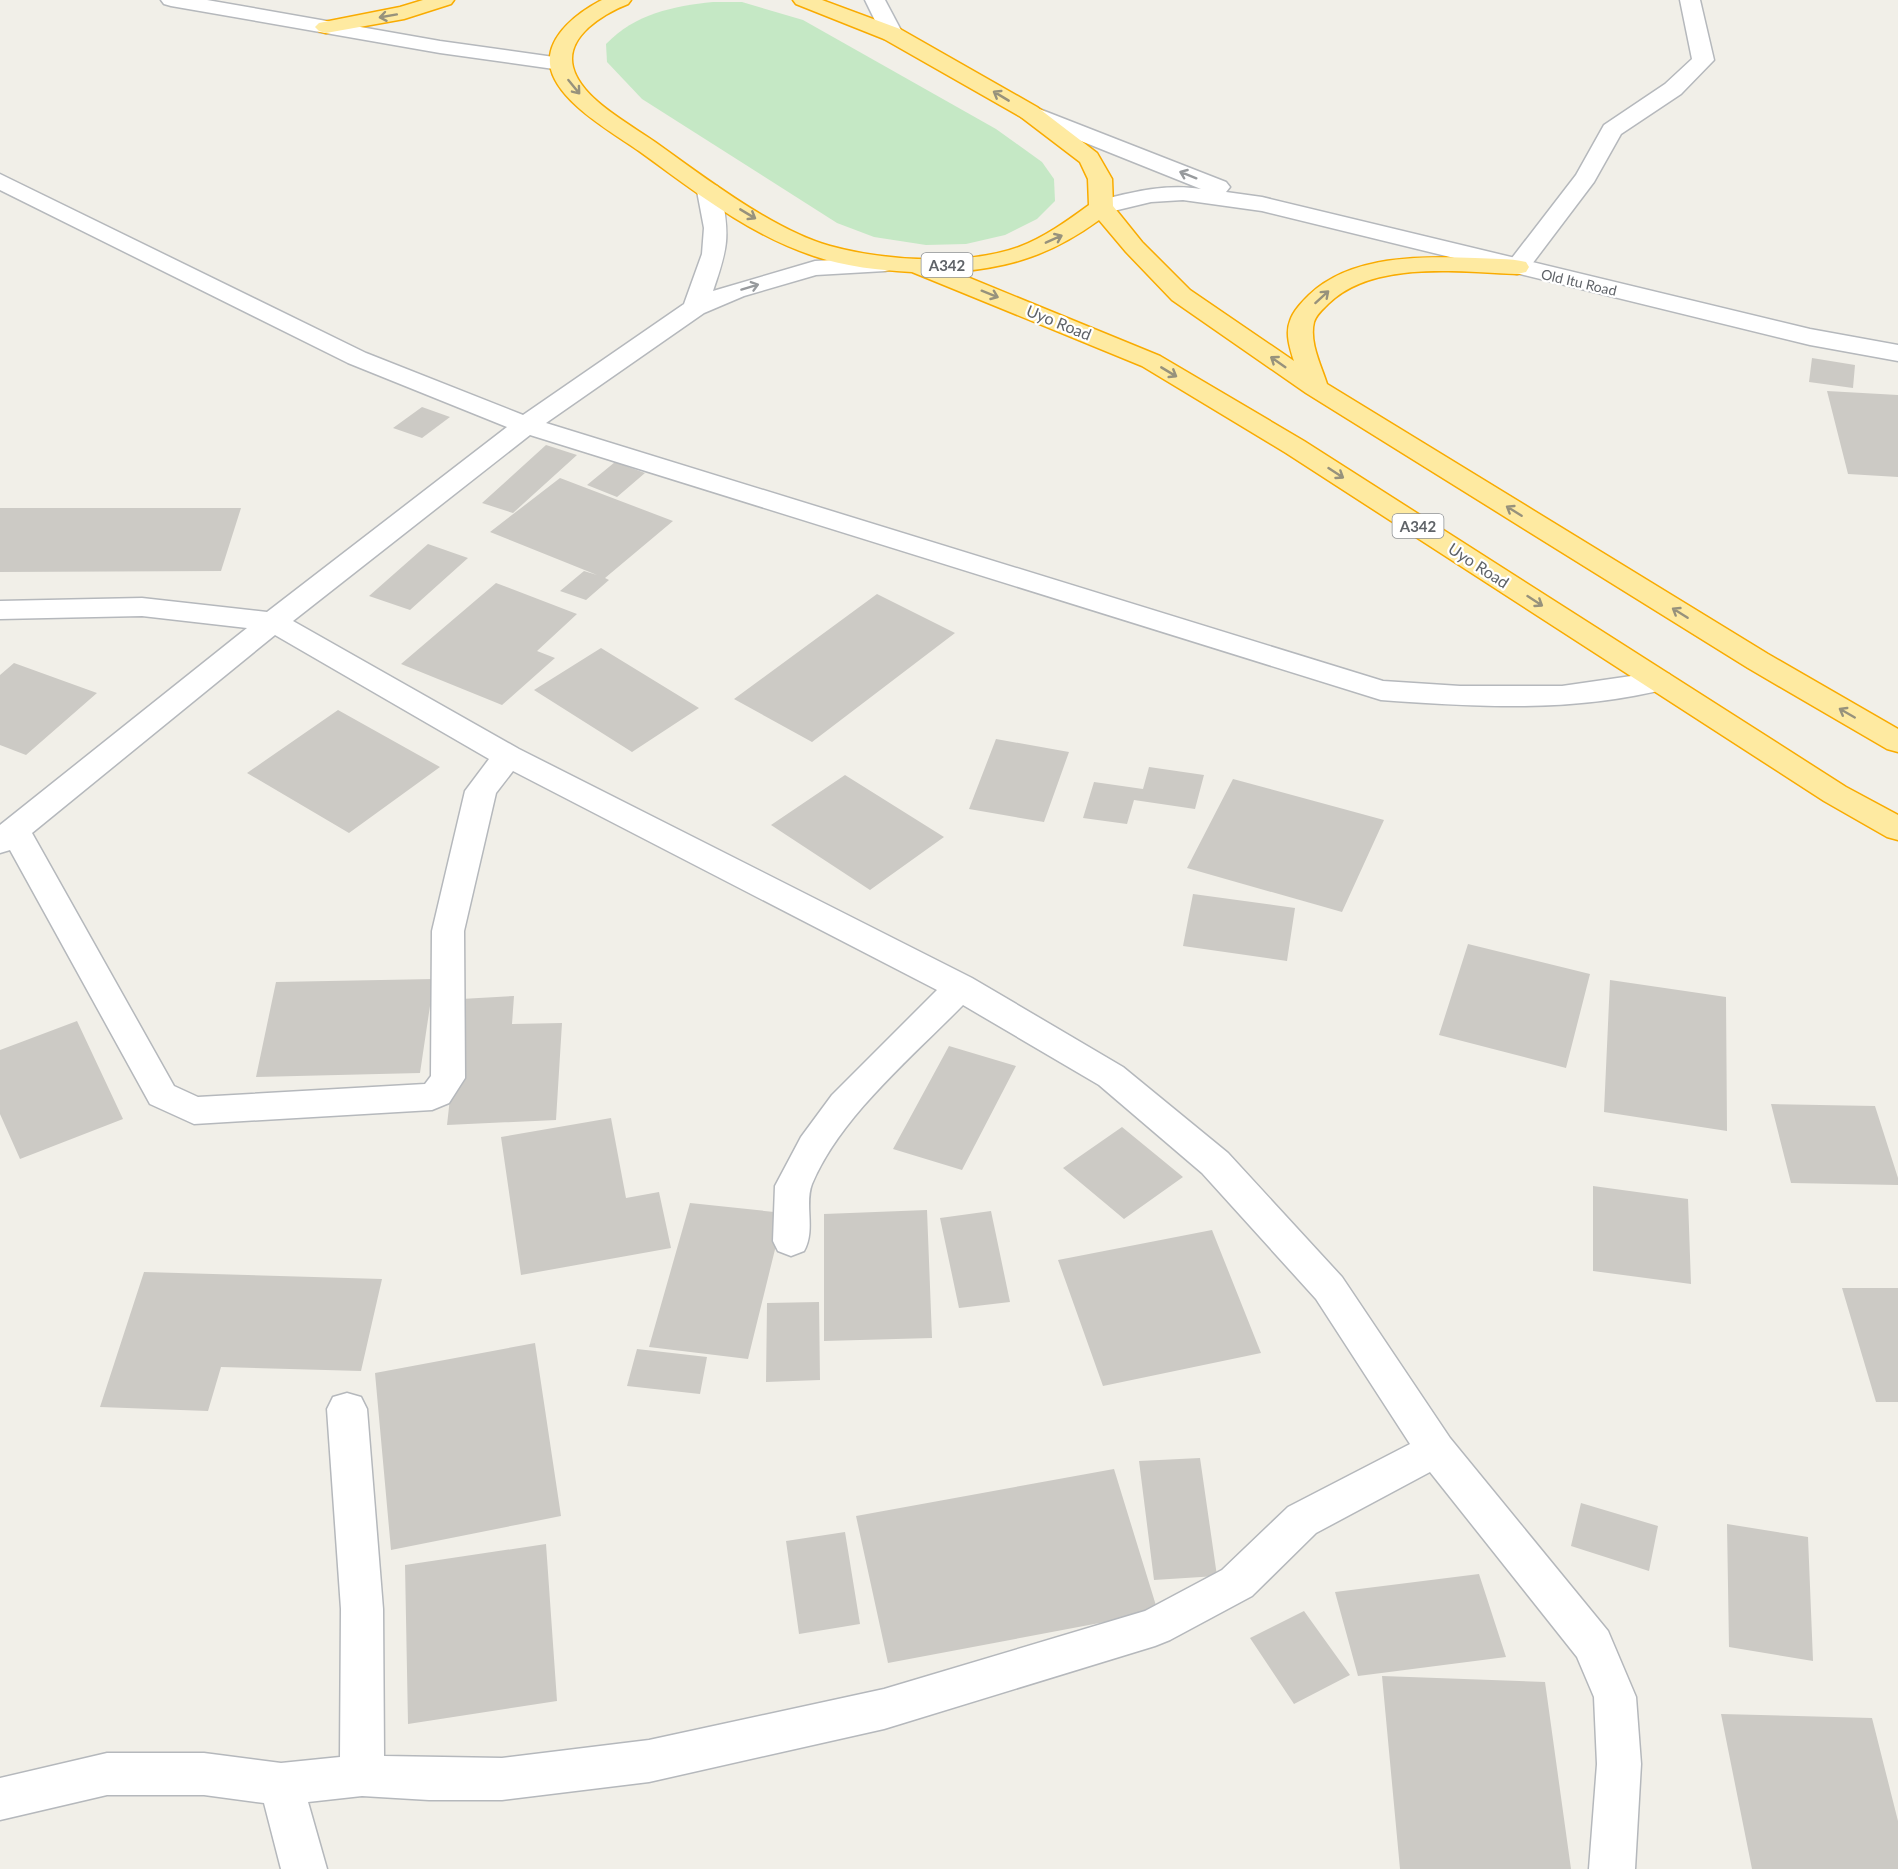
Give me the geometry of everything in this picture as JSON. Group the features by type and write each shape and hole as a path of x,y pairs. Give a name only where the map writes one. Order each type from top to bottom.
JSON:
{"highway":[{"path":"326,27 404,13 444,0"},
{"path":"561,64 566,40 583,11 621,0"},
{"path":"803,0 892,34 1029,112 1089,158 1100,179 1101,207 1134,247 1181,295 1315,388 1758,662 1898,742"},
{"name":"A342","path":"561,64 571,87 605,116 709,191 765,224 822,251 885,264 946,266 1016,256 1063,235 1101,207"},
{"name":"Uyo Road","path":"916,265 1151,361 1295,447 1835,794 1898,829"},
{"path":"1315,388 1301,343 1302,320 1319,296 1344,280 1375,271 1425,266 1517,267"}],"street":[{"path":"171,0 561,64"},
{"path":"874,0 892,34"},
{"path":"1517,267 1586,177 1612,130 1673,89 1703,60 1690,0"},
{"path":"1029,112 1262,204"},
{"path":"0,181 357,358 526,425 1381,690 1460,696 1562,696 1659,681"},
{"path":"695,308 714,254 716,228 709,191"},
{"path":"1101,207 1151,195 1183,193 1262,204"},
{"name":"Old Itu Road","path":"1262,204 1810,337 1898,352"},
{"path":"508,756 482,791 448,931 448,1078 432,1097 194,1111 162,1095 7,836 273,622 526,425 695,308 735,291 814,268 885,264"},
{"path":"0,610 142,607 273,622 508,756 960,987 1112,1076 1215,1163 1329,1287 1436,1450 1593,1646 1615,1697 1619,1764 1612,1869"},
{"path":"791,1241 793,1186 814,1147 844,1104 960,987"},
{"path":"347,1409 362,1609 362,1775"},
{"path":"0,1799 107,1774 204,1774 281,1784 362,1775 429,1779 502,1779 649,1761 896,1706 1155,1627 1237,1583 1302,1520 1436,1450"},
{"path":"281,1784 304,1869"}],"green space":[{"path":"713,2 742,2 803,20 996,129 1042,162 1054,179 1055,201 1037,219 1005,235 966,244 926,245 874,237 837,223 642,99 607,62 606,44 629,25 669,9"}],"building":[{"path":"1812,358 1855,365 1853,388 1809,382"},
{"path":"1827,391 1898,395 1898,477 1848,474"},
{"path":"422,407 450,417 422,438 393,428"},
{"path":"546,445 577,455 513,513 482,503"},
{"path":"615,462 645,473 617,497 587,485"},
{"path":"560,478 673,521 605,578 609,580 586,600 560,591 584,571 597,575 490,532"},
{"path":"0,508 241,508 221,571 0,572"},
{"path":"428,544 468,558 410,610 369,596"},
{"path":"496,583 577,614 537,651 555,658 502,705 401,664"},
{"path":"877,594 955,633 812,742 734,699"},
{"path":"601,648 699,708 632,752 534,690"},
{"path":"14,663 97,693 26,755 0,745 0,675"},
{"path":"338,710 440,767 349,833 247,773"},
{"path":"996,739 1069,752 1044,822 969,809"},
{"path":"1149,767 1204,775 1195,809 1134,800 1127,824 1083,818 1094,782 1143,789"},
{"path":"845,775 944,837 870,890 771,825"},
{"path":"1233,779 1384,820 1342,912 1187,868"},
{"path":"1193,894 1295,908 1287,961 1183,946"},
{"path":"1468,944 1590,974 1566,1068 1439,1035"},
{"path":"434,979 420,1073 256,1077 276,982"},
{"path":"1610,980 1726,997 1727,1131 1604,1112"},
{"path":"514,996 512,1024 562,1023 556,1120 447,1125 461,999"},
{"path":"77,1021 123,1119 20,1159 0,1114 0,1050"},
{"path":"949,1046 1016,1066 962,1170 893,1149"},
{"path":"1771,1104 1875,1106 1898,1178 1898,1185 1791,1183"},
{"path":"611,1118 626,1198 659,1192 671,1248 521,1275 501,1137"},
{"path":"1122,1127 1183,1177 1124,1219 1063,1168"},
{"path":"1593,1186 1688,1199 1691,1284 1593,1271"},
{"path":"690,1203 784,1213 748,1359 649,1347"},
{"path":"927,1210 932,1338 824,1341 824,1214"},
{"path":"991,1211 1010,1302 959,1308 940,1218"},
{"path":"1212,1230 1261,1353 1103,1386 1058,1260"},
{"path":"144,1272 382,1279 361,1371 221,1367 208,1411 100,1407"},
{"path":"1842,1288 1898,1288 1898,1402 1876,1402"},
{"path":"819,1302 820,1380 766,1382 767,1303"},
{"path":"535,1343 561,1516 391,1550 375,1373"},
{"path":"637,1349 707,1357 700,1394 627,1386"},
{"path":"1200,1458 1217,1576 1154,1580 1139,1461"},
{"path":"1114,1469 1158,1612 888,1663 856,1516"},
{"path":"1581,1503 1658,1526 1649,1571 1571,1546"},
{"path":"1727,1524 1808,1537 1813,1661 1729,1647"},
{"path":"845,1532 860,1624 799,1634 786,1541"},
{"path":"546,1544 557,1701 408,1724 405,1565"},
{"path":"1479,1574 1506,1657 1358,1676 1335,1592"},
{"path":"1304,1611 1350,1675 1294,1704 1250,1638"},
{"path":"1382,1676 1545,1682 1571,1869 1400,1869"},
{"path":"1721,1714 1872,1718 1898,1821 1898,1869 1752,1869"}]}
